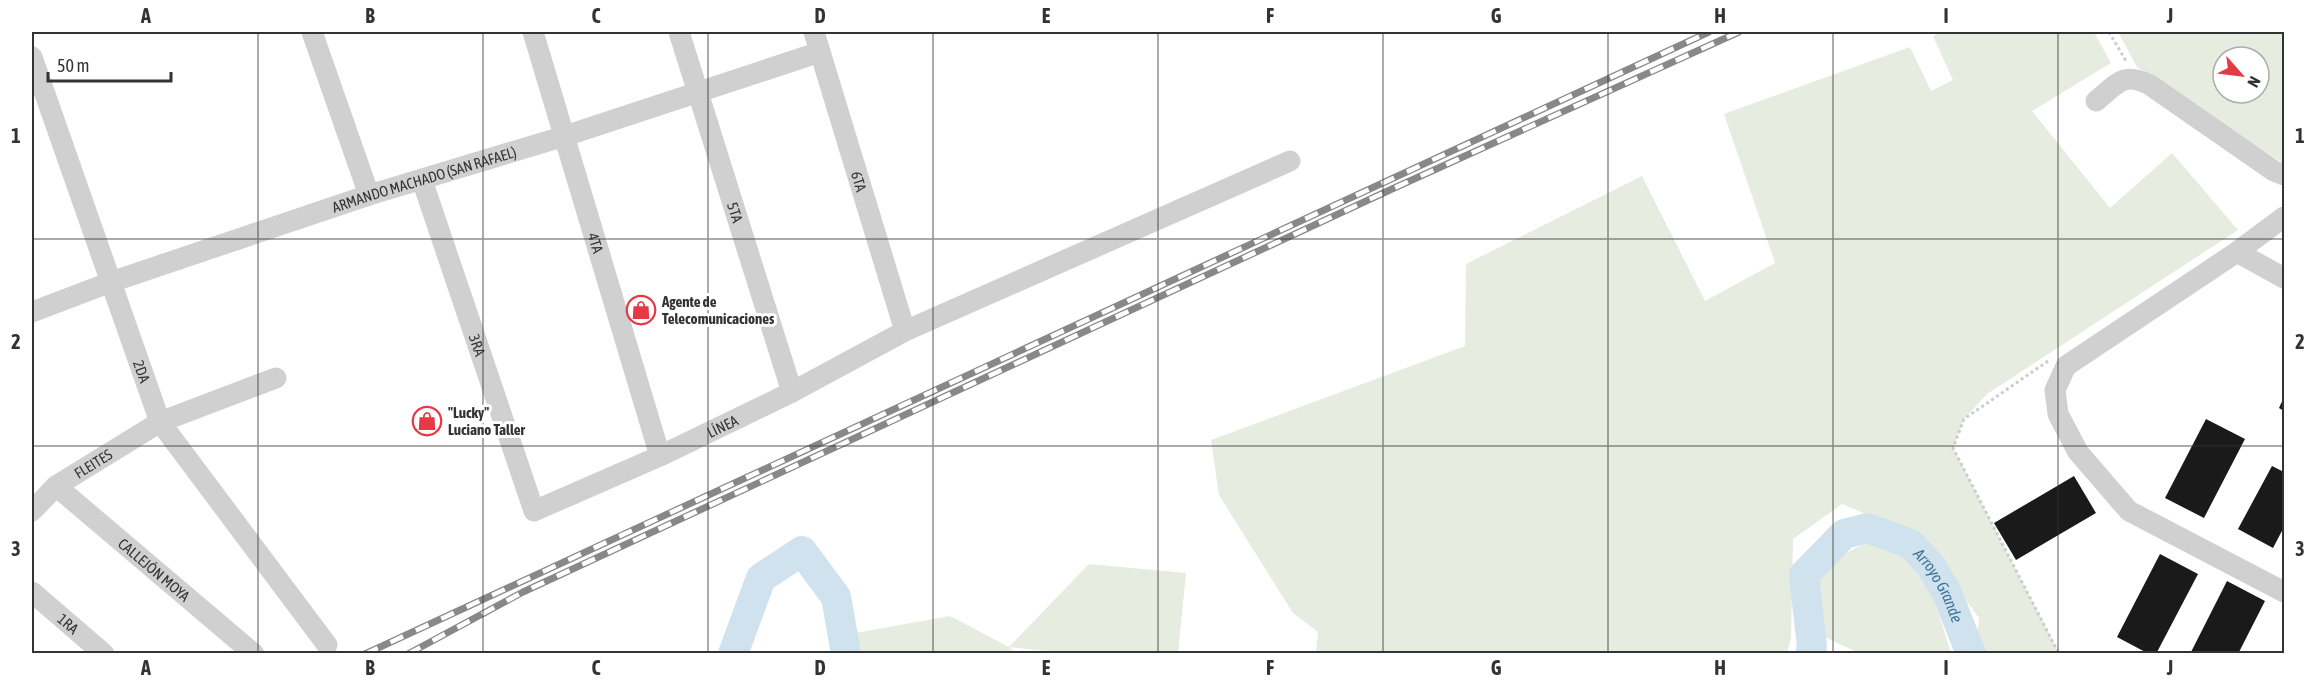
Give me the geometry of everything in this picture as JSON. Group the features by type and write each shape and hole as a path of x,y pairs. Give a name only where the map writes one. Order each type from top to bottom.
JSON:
{"street":[{"path":"312,32 369,195"},
{"name":"4TA","path":"533,32 660,456"},
{"name":"5TA","path":"679,32 792,392"},
{"name":"6TA","path":"814,32 906,331"},
{"name":"ARMANDO MACHADO (SAN RAFAEL)","path":"32,312 111,282 369,195 565,136 820,52"},
{"name":"2DA","path":"32,57 160,422 327,645"},
{"path":"2096,101 2123,79 2136,78 2274,171 2284,175"},
{"name":"LÍNEA","path":"534,511 660,456 792,392 906,331 1290,161"},
{"name":"3RA","path":"422,180 534,511"},
{"path":"2284,217 2236,252 2066,366 2055,390 2058,414 2078,452 2129,511 2284,592"},
{"path":"2236,252 2284,278"},
{"name":"FLEITES","path":"32,511 56,486 160,422 276,378"},
{"name":"CALLEJÓN MOYA","path":"56,486 254,654"},
{"name":"1RA","path":"32,592 104,654"}],"path":[{"path":"2109,32 2136,78"}],"shaded area":[{"path":"1942,32 2094,32 2111,63 2032,111 2110,208 2172,153 2238,230 1987,394 1964,419 1953,448 2059,653 1984,653 1977,644 1979,618 1919,536 1842,504 1793,539 1791,638 1787,653 1316,653 1318,632 1293,613 1219,495 1211,440 1465,346 1466,264 1642,176 1705,301 1775,263 1724,114 1910,47 1931,91 1953,80 1933,36"},
{"path":"2118,32 2284,32 2284,164 2137,67"},
{"path":"1869,541 1912,559 1933,596 1951,653 1859,653 1820,635 1815,582 1837,558"},
{"path":"1089,564 1186,573 1178,653 1074,654 1010,647 1014,653 854,653 850,634 950,616 1009,647"}],"building":[{"path":"2284,397 2284,411 2279,408"},
{"path":"2206,419 2245,439 2204,518 2165,498"},
{"path":"2272,466 2284,472 2284,527 2273,548 2238,529"},
{"path":"2074,476 2096,513 2016,560 1994,523"},
{"path":"2160,554 2198,574 2156,654 2149,654 2117,637"},
{"path":"2227,581 2265,601 2238,654 2190,654"}],"waterway":[{"name":"Arroyo Grande","path":"1810,654 1812,647 1804,575 1844,534 1867,528 1911,544 1931,566 1947,593 1971,654"},
{"name":"Arroyo Grande","path":"733,654 761,578 802,551 836,597 846,654"}],"railway":[{"path":"365,654 1709,32"},
{"path":"408,654 523,592 1392,189 1739,32"}],"place":[{"name":"Agente de Telecomunicaciones","path":"641,310"},
{"name":"\"Lucky\" Luciano Taller","path":"427,421"}]}
